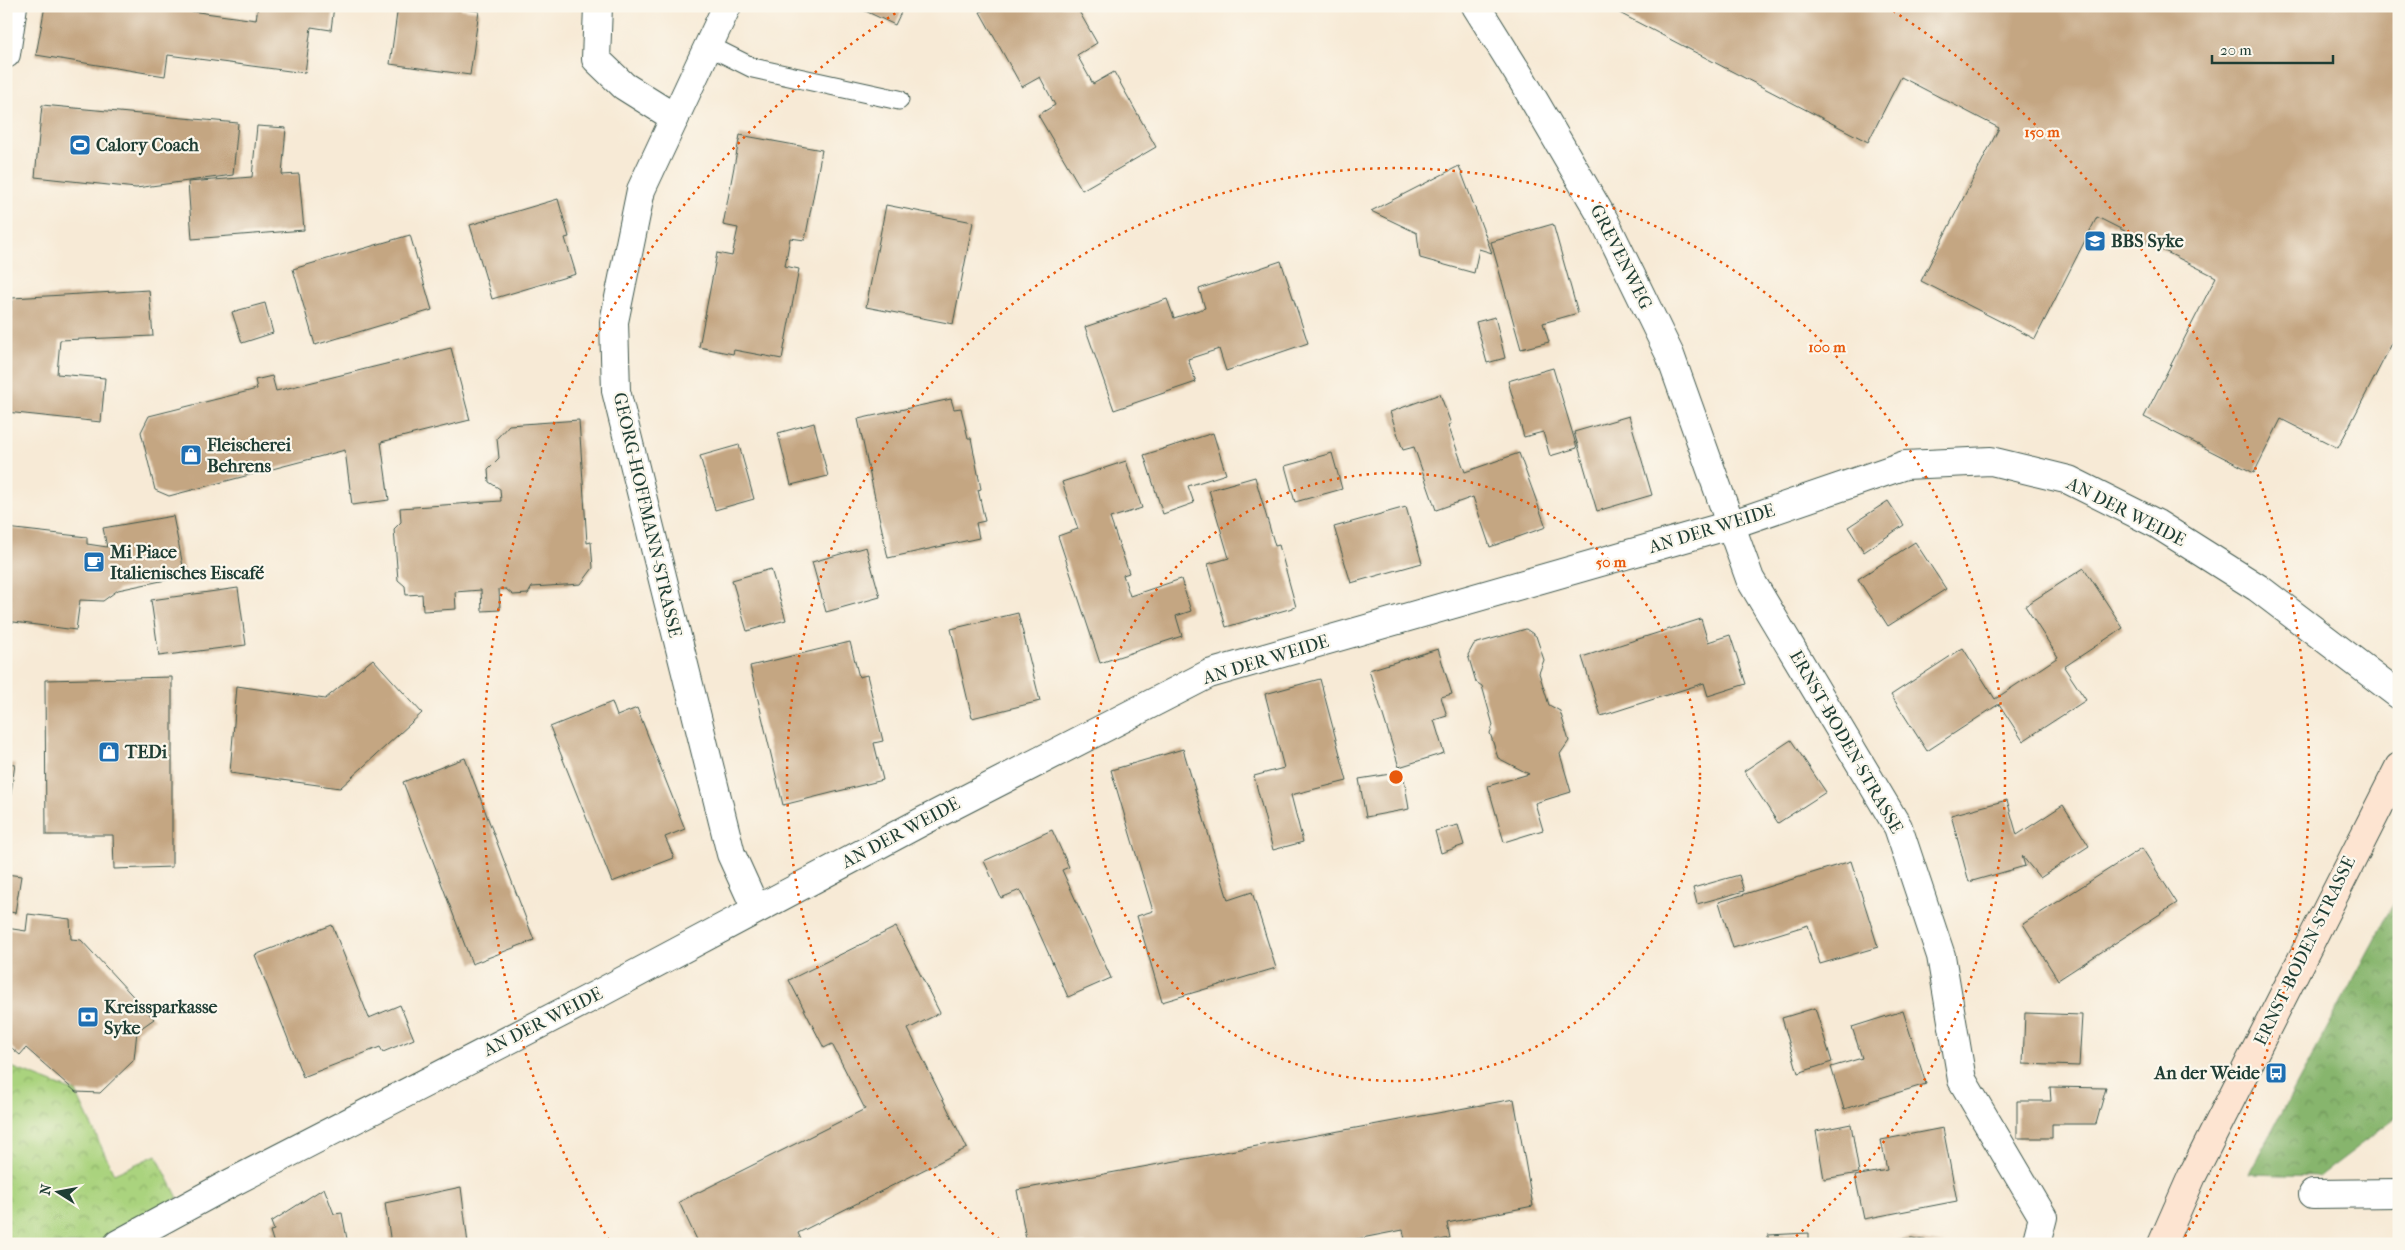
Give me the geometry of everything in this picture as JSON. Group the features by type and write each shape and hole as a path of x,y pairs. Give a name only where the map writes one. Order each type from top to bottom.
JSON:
{"main road":[{"name":"ERNST-BODEN-STRASSE","path":"2162,1244 2192,1176 2399,767"}],"street":[{"path":"6,54 13,6"},
{"path":"598,6 596,59 624,86 674,118"},
{"name":"GEORG-HOFFMANN-STRASSE","path":"727,6 641,190 614,322 616,391 731,854 756,909"},
{"name":"GREVENWEG","path":"1476,6 1521,78 1604,220 1670,355 1730,525"},
{"name":"AN DER WEIDE","path":"118,1244 225,1186 598,994 934,815 1209,674 1730,525 1905,465 1991,461 2068,480 2157,524 2258,588 2399,695"},
{"name":"ERNST-BODEN-STRASSE","path":"1730,525 1750,579 1898,827 1941,956 1962,1080 2043,1216 2036,1244"},
{"path":"2313,1194 2399,1193"}],"lane":[{"path":"709,46 753,68 899,100"}],"green space":[{"path":"2399,894 2399,1111 2395,1119 2320,1176 2249,1174"},
{"path":"6,1065 76,1092 114,1174 156,1155 178,1198 92,1244 6,1244"}],"building":[{"path":"45,6 176,6 176,9 256,20 258,6 334,6 331,30 311,27 305,73 168,55 165,76 36,55"},
{"path":"398,6 462,6 461,9 479,11 470,75 390,64"},
{"path":"855,6 904,6 895,25"},
{"path":"990,6 1076,6 1097,43 1077,55 1093,84 1114,72 1156,147 1082,190 1038,115 1055,105 1040,77 1022,87 980,12"},
{"path":"1606,6 2399,6 2399,330 2338,448 2281,419 2254,473 2144,417 2216,277 2097,217 2035,339 1921,281 1999,128 1901,77 1868,142"},
{"path":"42,105 238,123 233,175 136,188 35,177"},
{"path":"257,126 286,128 282,175 299,174 304,230 192,239 188,182 252,177"},
{"path":"740,135 822,150 805,240 790,238 785,266 799,269 782,359 734,350 733,354 699,347 717,253 732,256 738,228 723,225"},
{"path":"1459,166 1492,253 1479,249 1474,273 1420,258 1417,233 1371,211"},
{"path":"558,199 569,237 565,238 576,274 492,299 470,225"},
{"path":"886,205 973,222 953,324 866,307"},
{"path":"1553,224 1578,313 1543,323 1549,342 1521,349 1491,242"},
{"path":"410,235 432,310 315,345 293,269"},
{"path":"1281,261 1308,343 1226,371 1219,349 1188,359 1196,382 1114,410 1085,327 1167,299 1174,318 1205,308 1199,289"},
{"path":"149,290 153,336 60,340 57,374 105,378 101,422 6,412 6,347 12,298"},
{"path":"265,303 273,333 242,343 232,312"},
{"path":"1495,317 1505,358 1487,363 1476,322"},
{"path":"451,348 470,420 381,442 389,500 352,505 345,450 169,496 155,490 141,432 149,416 257,389 255,380 272,376 276,391"},
{"path":"1553,368 1577,448 1550,456 1543,432 1524,437 1508,381"},
{"path":"1440,394 1451,424 1448,425 1465,472 1519,453 1546,527 1490,547 1473,497 1436,510 1414,447 1403,450 1390,412"},
{"path":"951,399 954,409 961,408 968,438 971,438 981,489 978,490 985,521 976,523 979,538 888,558 858,419"},
{"path":"1629,416 1652,495 1597,511 1574,432"},
{"path":"579,420 587,543 591,542 593,568 581,584 532,587 528,594 513,595 506,589 499,589 500,610 482,611 481,590 455,592 456,609 423,611 422,594 406,595 405,586 398,580 394,529 401,522 400,508 501,501 500,489 489,482 488,469 499,458 497,438 509,425"},
{"path":"814,423 828,476 791,485 778,433"},
{"path":"1213,433 1226,474 1188,486 1194,503 1163,514 1144,455"},
{"path":"739,445 754,499 715,510 700,456"},
{"path":"1332,453 1342,489 1295,502 1285,466"},
{"path":"1126,461 1142,508 1110,518 1129,573 1123,575 1130,596 1181,579 1191,611 1176,616 1182,636 1100,663 1058,536 1078,529 1062,482"},
{"path":"1255,477 1275,546 1279,545 1296,607 1226,627 1208,564 1229,558 1209,490"},
{"path":"1888,501 1904,525 1864,552 1848,527"},
{"path":"1406,507 1422,563 1351,583 1334,527"},
{"name":"Mi Piace Italienisches Eiscafé","path":"173,516 185,576 118,590 103,601 80,600 76,630 6,621 6,528 87,537 87,544 107,547 103,528"},
{"path":"1915,542 1946,589 1888,626 1858,579"},
{"path":"866,547 880,597 826,612 812,562"},
{"path":"2084,568 2123,628 2064,667 2086,700 2023,741 1999,704 1927,751 1891,695 1963,648 1995,699 2058,657 2025,606"},
{"path":"771,569 786,620 747,631 732,580"},
{"path":"238,588 246,645 159,656 151,600"},
{"path":"1018,613 1040,701 972,718 951,629"},
{"path":"1701,619 1708,642 1730,635 1746,684 1708,696 1704,683 1601,716 1582,657"},
{"path":"1526,629 1536,636 1544,660 1539,673 1549,705 1560,711 1569,741 1560,754 1571,792 1535,803 1543,830 1504,842 1488,786 1529,774 1498,758 1490,733 1493,725 1482,686 1476,682 1468,655 1474,644"},
{"path":"850,642 859,677 867,675 883,741 874,743 883,780 783,805 750,666"},
{"path":"1438,649 1452,694 1441,697 1447,716 1434,720 1444,753 1399,767 1369,670"},
{"path":"373,659 422,713 340,788 230,773 237,686 325,699"},
{"name":"TEDi","path":"172,677 172,867 114,869 113,835 46,835 45,680"},
{"path":"1320,679 1347,781 1291,795 1303,842 1273,850 1254,776 1284,768 1265,694"},
{"path":"612,702 617,716 637,708 685,829 665,837 674,858 612,882 550,727"},
{"path":"1791,740 1826,792 1778,823 1744,771"},
{"path":"1183,749 1228,900 1252,892 1276,968 1162,1002 1137,916 1153,911 1111,770"},
{"path":"465,758 534,940 472,964 403,782"},
{"path":"6,763 15,764 7,822 6,822"},
{"path":"1403,772 1409,809 1366,817 1359,779"},
{"path":"2007,800 2017,835 2063,805 2089,846 2040,878 2022,856 2025,866 1969,882 1951,815"},
{"path":"1458,825 1464,845 1441,853 1435,831"},
{"path":"1052,830 1069,867 1062,870 1111,978 1068,997 1020,890 1001,898 984,861"},
{"path":"2142,848 2177,903 2058,980 2023,924"},
{"path":"1851,861 1878,947 1820,964 1808,925 1733,948 1719,902"},
{"path":"6,874 21,876 15,913 6,911"},
{"path":"1739,875 1744,891 1697,904 1693,888"},
{"path":"28,914 70,919 71,939 81,940 154,1019 137,1031 134,1060 100,1093 76,1092 26,1048 20,1055 6,1043 6,928 26,931"},
{"path":"332,925 369,1018 400,1005 414,1039 383,1052 380,1047 303,1077 255,955"},
{"path":"896,927 940,1013 908,1029 967,1148 798,1233 803,1244 699,1244 679,1202 865,1109 832,1044 824,1048 789,980"},
{"path":"1815,1008 1832,1062 1798,1073 1782,1018"},
{"path":"1903,1011 1926,1084 1844,1109 1831,1067 1862,1058 1852,1027"},
{"path":"2025,1013 2082,1015 2079,1066 2023,1064"},
{"path":"2050,1087 2106,1088 2096,1124 2052,1124 2052,1138 2017,1138 2017,1101 2051,1101"},
{"path":"1514,1099 1533,1206 1447,1223 1450,1238 1430,1242 1431,1244 1406,1244 1403,1230 1331,1244 1027,1244 1017,1190"},
{"path":"1851,1124 1859,1173 1824,1179 1816,1131"},
{"path":"1943,1128 1957,1201 1864,1219 1855,1176 1887,1170 1881,1140"},
{"path":"461,1187 468,1244 391,1244 385,1203"},
{"path":"324,1188 334,1214 342,1213 348,1244 274,1244 270,1231 274,1230 271,1222"},
{"path":"1809,1233 1809,1244 1768,1244 1768,1235"},
{"path":"1912,1238 1945,1244 1872,1244 1872,1242"}],"place":[{"name":"Calory Coach","path":"80,145"},
{"name":"BBS Syke","path":"2095,241"},
{"name":"Fleischerei Behrens","path":"191,455"},
{"name":"Mi Piace Italienisches Eiscafé","path":"94,562"},
{"name":"TEDi","path":"109,752"},
{"name":"Kreissparkasse Syke","path":"88,1017"},
{"name":"An der Weide","path":"2276,1073"}]}
